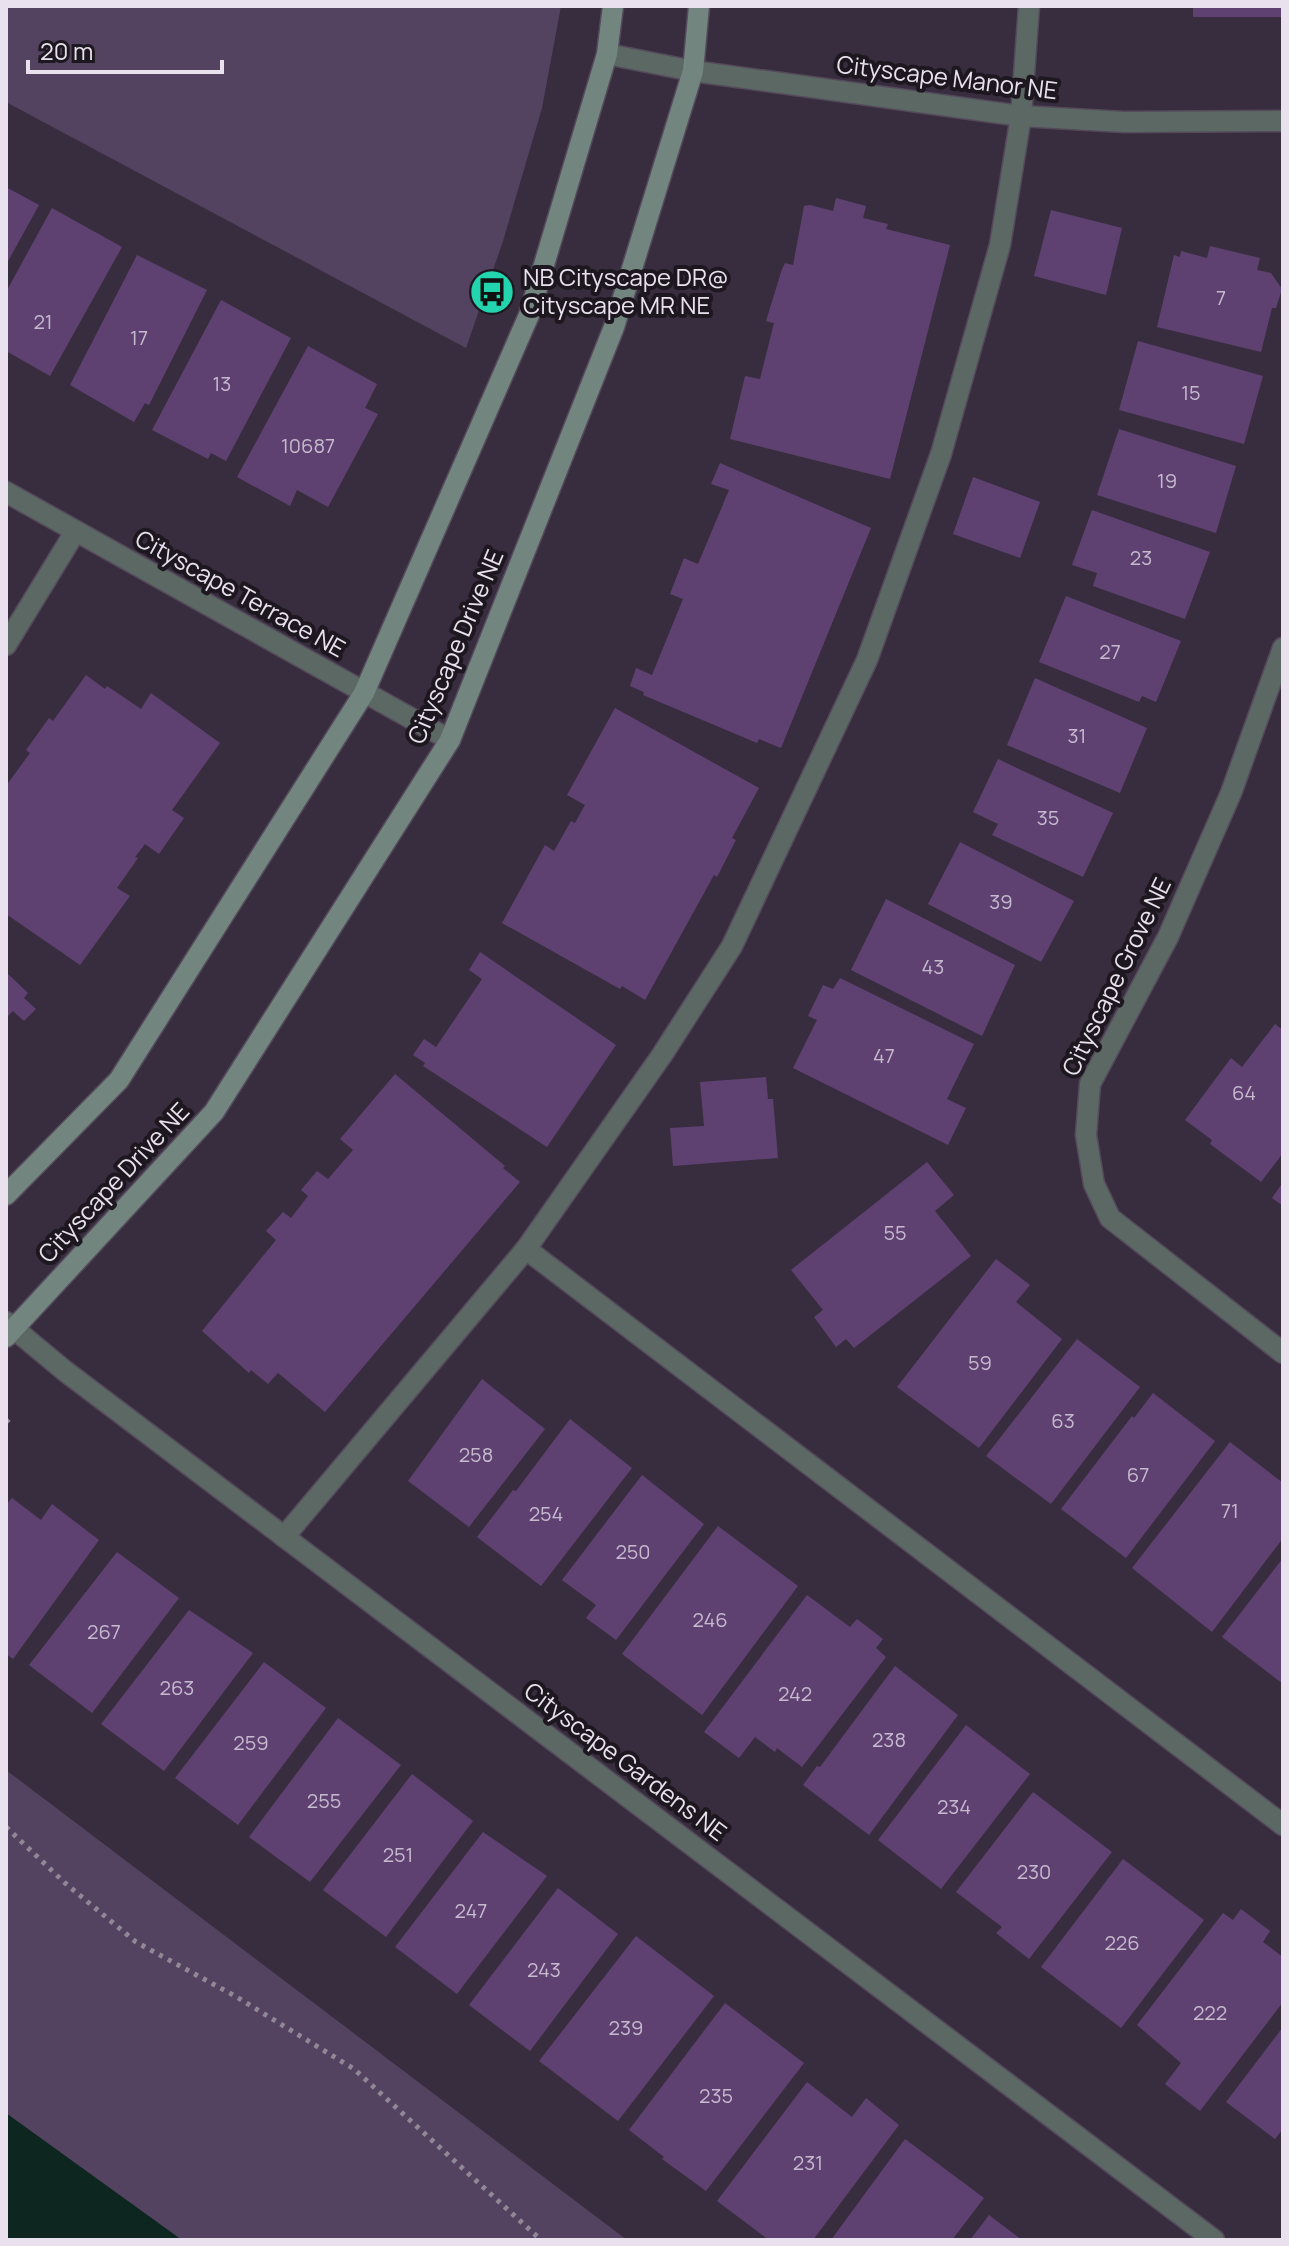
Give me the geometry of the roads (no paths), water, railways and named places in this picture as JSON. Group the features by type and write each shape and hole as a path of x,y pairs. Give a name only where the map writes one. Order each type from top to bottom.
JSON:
{"street":[{"path":"6,1195 119,1080 364,693 529,315 607,54 613,6"},
{"name":"Cityscape Drive NE","path":"9,1329 214,1112 450,740 614,327 693,71 699,6"},
{"path":"284,1537 526,1249 662,1055 732,946 867,660 941,454 1000,245 1021,116 1029,6"},
{"name":"Cityscape Manor NE","path":"607,54 693,71 1021,116 1124,122 1283,121"},
{"name":"Cityscape Terrace NE","path":"6,492 450,740"},
{"path":"6,645 75,532"},
{"name":"Cityscape Grove NE","path":"1283,648 1231,793 1174,923 1090,1084 1086,1135 1094,1184 1110,1218 1283,1353"},
{"path":"526,1249 1283,1825"},
{"name":"Cityscape Gardens NE","path":"9,1329 1214,2240"}],"place":[{"name":"NB Cityscape DR@ Cityscape MR NE","path":"492,292"}]}
